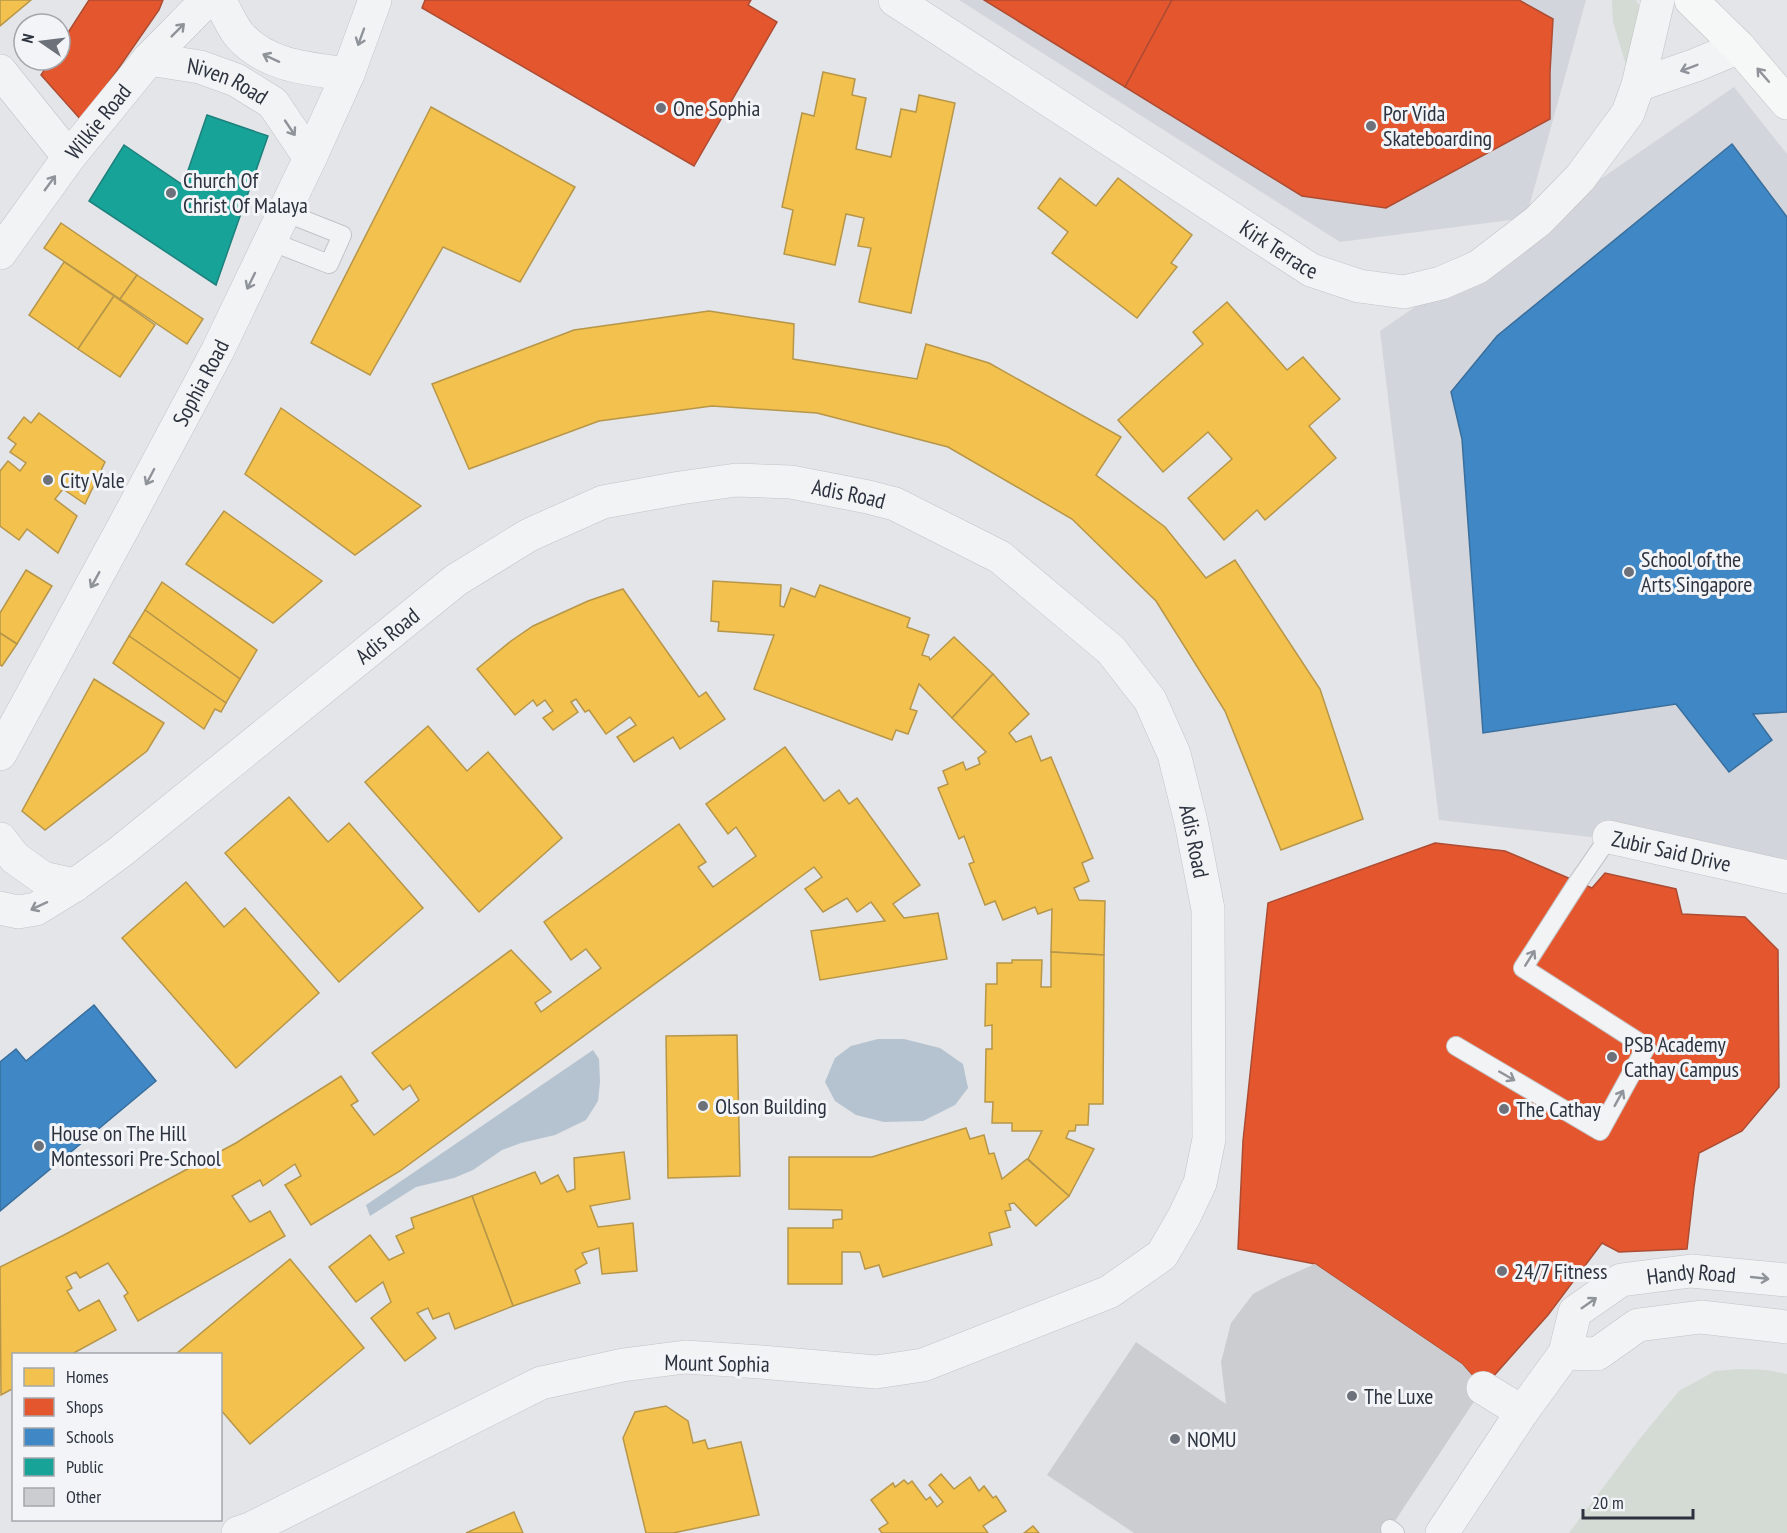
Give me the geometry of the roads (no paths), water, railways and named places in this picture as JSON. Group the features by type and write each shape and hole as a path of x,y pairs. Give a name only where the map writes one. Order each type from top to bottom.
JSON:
{"main road":[{"path":"1691,0 1738,47 1787,103"}],"street":[{"name":"Wilkie Road","path":"0,253 69,157 149,59 207,0"},
{"name":"Niven Road","path":"219,0 240,36 264,56 294,67 348,74"},
{"name":"Sophia Road","path":"0,754 218,350 348,74 375,0"},
{"name":"Kirk Terrace","path":"895,0 1311,270 1359,286 1404,292 1441,283 1478,267 1538,221 1580,178 1628,113 1638,85 1658,0"},
{"path":"1638,85 1696,65 1738,47"},
{"name":"Niven Road","path":"149,59 200,67 236,80 273,103 310,158"},
{"path":"0,71 69,157"},
{"name":"Adis Road","path":"0,908 18,912 36,909 75,885 120,852 456,580 529,535 603,502 736,480 791,482 895,504 1000,557 1111,650 1150,700 1174,754 1191,822 1208,909 1209,1139 1200,1183 1184,1217"},
{"name":"Zubir Said Drive","path":"1609,837 1787,877"},
{"path":"0,839 15,858 43,878 75,885"},
{"name":"Mount Sophia","path":"238,1533 305,1502 541,1383 622,1365 685,1357 876,1372 923,1365 1109,1292 1162,1255 1184,1217"},
{"name":"Handy Road","path":"1442,1533 1522,1412 1565,1353 1575,1312 1622,1280 1691,1271 1787,1281"},
{"name":"Handy Road","path":"1565,1353 1597,1354 1638,1325 1690,1318 1701,1317 1787,1327"},
{"path":"1483,1388 1522,1412"}],"lane":[{"path":"277,227 342,235 329,264 277,227"},
{"name":"Zubir Said Drive","path":"1456,1046 1600,1131 1646,1047 1523,968 1609,837"}],"water":[{"path":"878,1039 904,1039 940,1048 963,1064 968,1088 955,1105 923,1121 884,1122 856,1115 835,1101 825,1082 835,1058 851,1046"},
{"path":"593,1050 599,1059 600,1082 598,1101 586,1120 555,1135 502,1150 473,1170 454,1178 416,1187 370,1216 366,1205"}],"place":[{"name":"One Sophia","path":"661,108"},
{"name":"Por Vida Skateboarding","path":"1371,126"},
{"name":"Church Of Christ Of Malaya","path":"171,193"},
{"name":"City Vale","path":"48,480"},
{"name":"School of the Arts Singapore","path":"1629,572"},
{"name":"PSB Academy Cathay Campus","path":"1612,1057"},
{"name":"Olson Building","path":"703,1106"},
{"name":"The Cathay","path":"1504,1109"},
{"name":"House on The Hill Montessori Pre-School","path":"39,1146"},
{"name":"24/7 Fitness","path":"1502,1271"},
{"name":"The Luxe","path":"1352,1396"},
{"name":"NOMU","path":"1175,1439"}]}
